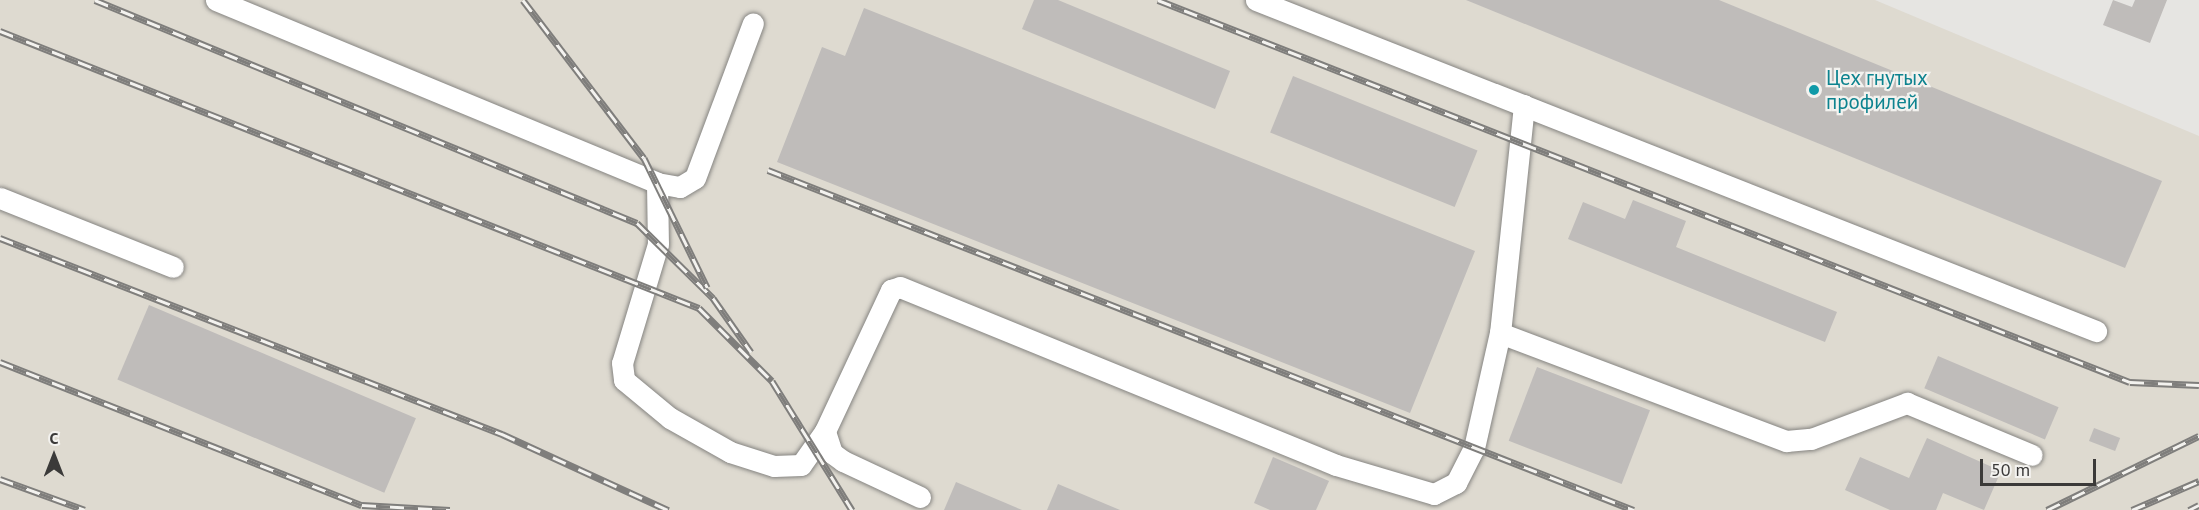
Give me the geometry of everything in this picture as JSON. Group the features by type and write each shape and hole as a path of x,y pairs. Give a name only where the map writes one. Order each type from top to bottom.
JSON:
{"lane":[{"path":"216,0 657,183 680,188 695,178 753,23"},
{"path":"1256,0 2096,331"},
{"path":"657,183 658,244 625,352 624,380 670,418 730,452 774,466 801,465 825,431 887,298 900,287 1336,465 1434,494 1456,483 1474,448 1500,333 1524,105"},
{"path":"0,198 173,267"},
{"path":"1500,333 1786,441 1811,439 1907,403 2032,455"},
{"path":"825,431 832,453 843,461 920,497"}],"shaded area":[{"path":"0,0 1875,0 2199,136 2199,510 0,510"}],"building":[{"path":"1034,0 1058,0 1230,71 1215,109 1022,29"},
{"name":"Цех гнутых профилей","path":"1466,0 1719,0 2162,181 2125,268"},
{"path":"2113,0 2132,7 2135,0 2167,0 2150,43 2103,25"},
{"path":"864,8 1475,251 1410,413 777,162 822,47 845,56"},
{"path":"1293,76 1478,151 1455,207 1270,133"},
{"path":"1633,200 1686,221 1676,247 1837,312 1825,342 1568,239 1583,202 1625,219"},
{"path":"149,305 416,418 384,493 117,380"},
{"path":"1938,356 2059,407 2045,439 1924,388"},
{"path":"1537,367 1650,410 1622,484 1509,441"},
{"path":"2094,428 2120,438 2115,451 2089,441"},
{"path":"1927,438 2001,471 1984,510 1943,493 1936,510 1890,510 1845,490 1860,457 1909,478"},
{"path":"1273,457 1329,481 1316,510 1270,510 1254,503"},
{"path":"956,482 1022,510 944,510"},
{"path":"1058,484 1120,510 1047,510"}],"railway":[{"path":"95,0 637,223 713,298 751,352"},
{"path":"523,0 644,158 707,287"},
{"path":"1158,0 2130,382 2199,385"},
{"path":"0,31 699,308 772,381 852,510"},
{"path":"768,170 1634,510"},
{"path":"0,238 502,434 668,510"},
{"path":"0,362 362,505 450,510"},
{"path":"2047,510 2199,436"},
{"path":"0,479 85,510"},
{"path":"2132,510 2199,481"},
{"path":"2189,510 2199,505"}],"place":[{"name":"Цех гнутых профилей","path":"1814,90"}]}
